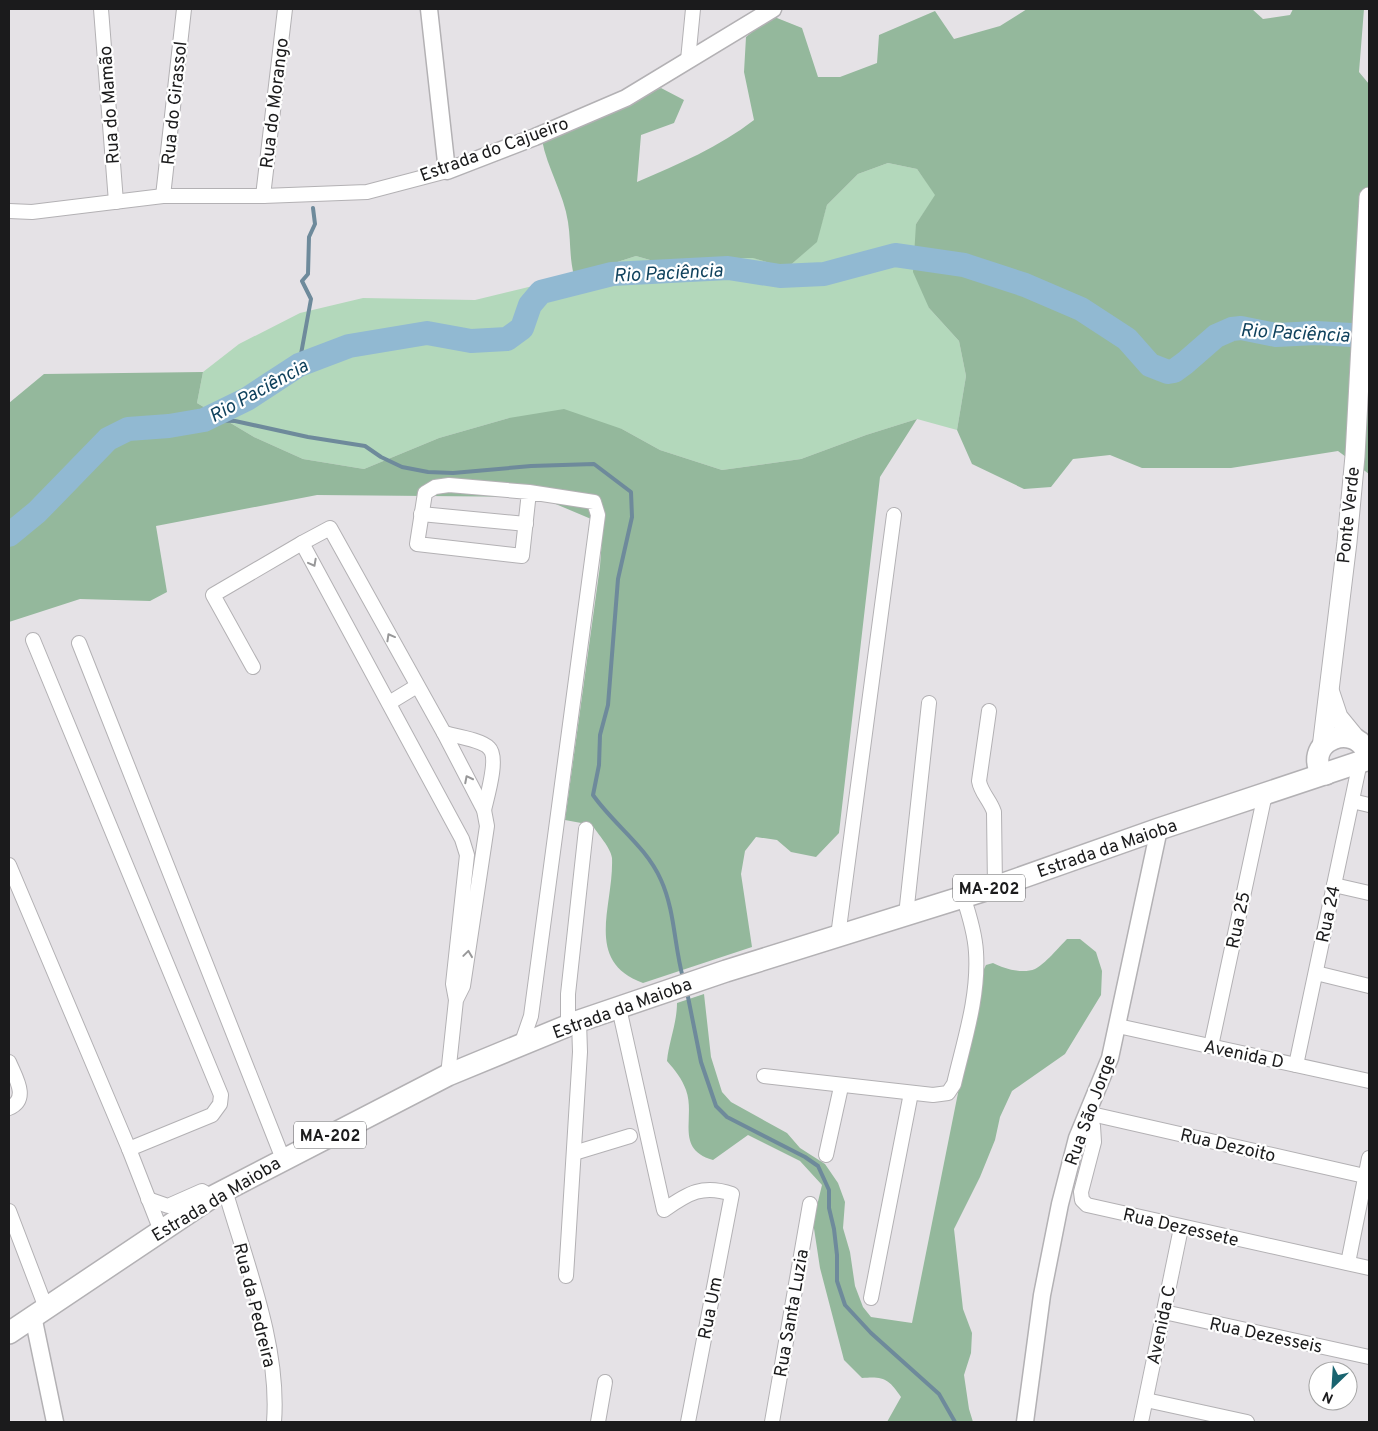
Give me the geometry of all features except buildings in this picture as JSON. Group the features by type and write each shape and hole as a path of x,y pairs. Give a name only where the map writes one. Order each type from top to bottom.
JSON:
{"main road":[{"name":"Ponte Verde","path":"1322,759 1328,682 1347,542 1354,456 1369,197"},
{"name":"Ponte Verde","path":"1328,682 1338,717 1363,751"},
{"name":"MA-202","path":"1350,736 1363,751 1322,759 1336,738 1350,736"},
{"name":"Estrada da Maioba","path":"9,1332 219,1194 283,1159 448,1075 573,1024 685,985 906,915 1274,791 1322,759"}],"street":[{"name":"Rua do Mamão","path":"101,9 116,202"},
{"name":"Rua do Girassol","path":"163,196 184,9"},
{"name":"Rua do Morango","path":"263,196 285,9"},
{"path":"429,9 447,170"},
{"path":"688,60 693,9"},
{"name":"Estrada do Cajueiro","path":"9,211 32,212 163,196 263,196 367,192 447,170 535,137 626,98 773,9"},
{"path":"521,1045 531,1016 598,515 594,502 529,492 449,485 435,487 425,494 417,544 522,556 529,492"},
{"path":"421,514 526,524"},
{"path":"838,936 894,515"},
{"path":"253,667 213,595 330,528 444,732 484,810 487,826 463,986 456,1000"},
{"path":"302,543 462,839 466,855 453,984 456,1000 448,1075"},
{"path":"33,640 221,1095 220,1104 212,1115 129,1149"},
{"path":"79,643 283,1159"},
{"path":"389,704 417,686"},
{"path":"906,915 929,703"},
{"path":"989,711 979,781 994,812 994,886"},
{"path":"444,732 482,744 489,747 493,753 494,764 484,810"},
{"name":"Rua 24","path":"1296,1065 1363,751"},
{"name":"Rua 25","path":"1211,1046 1274,791"},
{"path":"1352,801 1369,806"},
{"path":"566,1276 580,1052 568,994 586,829"},
{"name":"Rua São Jorge","path":"1024,1422 1042,1295 1060,1204 1077,1138 1102,1082 1118,1026 1158,829"},
{"path":"466,855 482,856"},
{"path":"9,866 129,1149 161,1231"},
{"path":"1334,885 1369,893"},
{"path":"764,1076 841,1087 911,1093 948,1093 954,1084 976,987 976,951 971,923 963,896"},
{"path":"1316,973 1369,986"},
{"name":"Rua Um","path":"620,1008 664,1210 683,1197 698,1191 719,1190 732,1194 688,1422"},
{"name":"Avenida D","path":"1118,1026 1369,1081"},
{"path":"9,1062 21,1091 20,1098 15,1105 9,1108"},
{"path":"826,1155 841,1087"},
{"path":"871,1298 911,1093"},
{"name":"Rua Dezoito","path":"1087,1113 1367,1176"},
{"name":"Rua Dezessete","path":"1087,1113 1093,1126 1094,1142 1080,1192 1082,1200 1087,1205 1181,1228 1369,1268"},
{"path":"574,1153 630,1136"},
{"path":"1348,1263 1367,1176 1369,1158"},
{"path":"148,1199 168,1206 202,1191 219,1194"},
{"name":"Rua da Pedreira","path":"219,1194 265,1328 274,1382 274,1422"},
{"name":"Rua Santa Luzia","path":"772,1422 810,1204"},
{"path":"9,1211 39,1312 55,1422"},
{"name":"Avenida C","path":"1141,1422 1181,1228"},
{"name":"Rua Dezesseis","path":"1164,1312 1369,1357"},
{"path":"598,1422 605,1382"},
{"path":"1146,1400 1247,1422"}],"green space":[{"path":"1027,9 1252,9 1263,19 1290,15 1293,9 1364,9 1359,72 1369,84 1369,474 1338,451 1231,468 1142,468 1110,455 1073,459 1051,487 1024,489 972,464 957,430 966,376 959,341 929,308 913,272 916,224 935,195 917,169 888,163 858,174 827,205 817,242 787,268 753,258 715,258 664,264 636,256 574,276 566,212 542,140 661,88 684,100 674,123 641,135 637,182 713,147 754,120 744,72 746,37 772,16 802,28 818,77 840,77 877,63 879,35 935,11 954,39 1000,26"},
{"path":"888,163 917,169 936,195 916,224 929,308 959,341 966,376 957,430 917,419 801,459 722,470 660,450 622,429 509,418 439,438 364,469 303,459 254,437 197,403 203,372 239,344 300,313 363,298 475,300 574,276 636,256 664,264 715,258 754,258 787,268 816,242 827,205 858,174"},
{"path":"203,372 197,403 254,437 303,459 364,469 439,438 509,418 564,409 622,429 660,450 722,470 801,459 917,419 880,477 839,833 816,857 791,852 777,840 756,837 745,851 741,874 752,947 643,983 625,973 613,961 607,946 606,930 611,854 592,825 565,820 600,566 603,524 539,497 317,495 156,526 167,592 150,601 80,599 9,622 9,403 44,374"},
{"path":"1067,939 1080,939 1096,952 1102,971 1101,995 1065,1054 1012,1091 1000,1117 995,1140 980,1177 954,1229 963,1309 972,1333 971,1353 964,1375 973,1422 887,1422 901,1397 893,1386 885,1380 881,1378 862,1378 844,1360 820,1268 813,1222 822,1185 800,1161 748,1135 713,1160 701,1155 694,1148 690,1140 686,1090 678,1075 667,1061 676,1018 677,1003 704,994 711,1057 722,1092 731,1102 787,1133 800,1148 825,1164 838,1183 845,1202 843,1228 850,1252 855,1286 863,1307 871,1317 912,1323 982,973 986,965 993,963 1014,970 1025,971 1035,969 1047,960"}],"waterway":[{"path":"299,365 311,299 302,281 308,274 309,237 315,224 313,208"},
{"name":"Rio Paciência","path":"9,535 37,512 108,439 128,429 169,426 204,420 247,399 299,365 349,346 427,333 471,341 507,339 522,328 530,305 541,292 612,274 728,268 780,276 824,274 895,255 964,265 1025,285 1081,309 1127,339 1150,365 1168,372 1174,371 1185,363 1216,336 1232,329 1241,328 1276,335 1316,333 1369,336"},
{"path":"204,420 235,421 308,437 365,446 381,457 402,467 428,472 453,473 531,466 594,464 631,492 632,517 618,579 608,705 600,735 599,765 593,795 647,857 661,880 672,916 683,978"},
{"path":"687,992 701,1062 716,1106 727,1117 805,1157 818,1166 829,1190 829,1208 837,1255 837,1281 845,1305 871,1333 939,1394 955,1422"}]}
